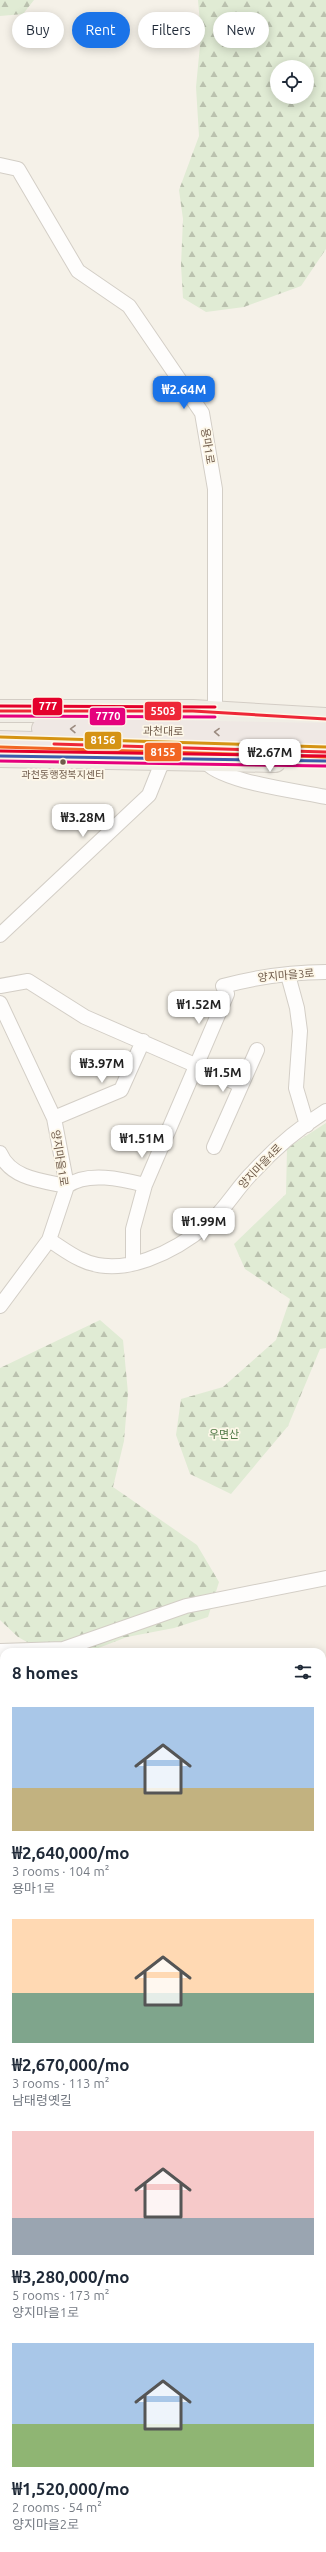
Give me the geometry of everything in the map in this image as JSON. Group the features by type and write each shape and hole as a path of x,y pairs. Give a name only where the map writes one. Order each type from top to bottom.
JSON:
{"highway":[{"name":"과천대로","path":"0,728 326,734"},
{"name":"과천대로","path":"0,742 326,752"}],"main road":[{"path":"0,711 215,712 326,719"},
{"path":"0,756 174,760 326,761"}],"street":[{"name":"용마1로","path":"0,165 18,169 78,271 129,306 202,412 215,489 215,712"},
{"path":"0,935 149,795 161,765 174,760"},
{"path":"204,760 208,766 239,780 326,797"},
{"name":"양지마을3로","path":"196,1064 227,994 223,986 254,978 326,972"},
{"path":"288,975 297,1008 300,1031 296,1088 307,1125"},
{"path":"0,986 28,981 85,1017 196,1064 241,1085"},
{"name":"양지마을1로","path":"0,1003 54,1118 67,1186 49,1240 0,1306"},
{"path":"54,1118 121,1090 143,1042"},
{"path":"214,1147 257,1050"},
{"path":"134,1263 133,1229 145,1185 196,1064"},
{"name":"양지마을4로","path":"49,1240 81,1260 111,1267 134,1263 178,1245 209,1223 252,1172 281,1144 326,1111"},
{"path":"0,1156 24,1177 67,1186 73,1182 112,1177 145,1185"},
{"path":"65,1648 186,1606 326,1578"}],"green space":[{"path":"0,0 34,0 25,12 12,12 12,15 0,16"},
{"path":"198,0 326,0 326,249 301,286 244,307 206,312 183,298 181,265 183,219 179,190 199,136 196,87 200,48 205,48 205,12 199,12"},
{"name":"우면산","path":"326,1123 326,1348 320,1349 288,1426 231,1494 190,1474 176,1435 181,1399 223,1387 276,1340 290,1299 245,1269 234,1244 286,1194 287,1148"},
{"path":"100,1320 123,1340 128,1393 124,1441 113,1487 197,1545 219,1582 208,1617 174,1628 127,1637 98,1648 38,1648 18,1637 0,1620 0,1368"}],"transit line":[{"name":"777","path":"0,706 215,707"},
{"name":"5503","path":"0,711 193,711 326,719"},
{"name":"7770","path":"0,716 215,717"},
{"name":"8156","path":"0,737 326,747"},
{"name":"5503","path":"54,744 326,752"},
{"name":"8155","path":"0,747 326,757"},
{"name":"777","path":"0,751 326,756"},
{"path":"0,756 326,761"},
{"name":"7770","path":"0,761 326,766"}],"place":[{"name":"과천동행정복지센터","path":"63,762"}]}
